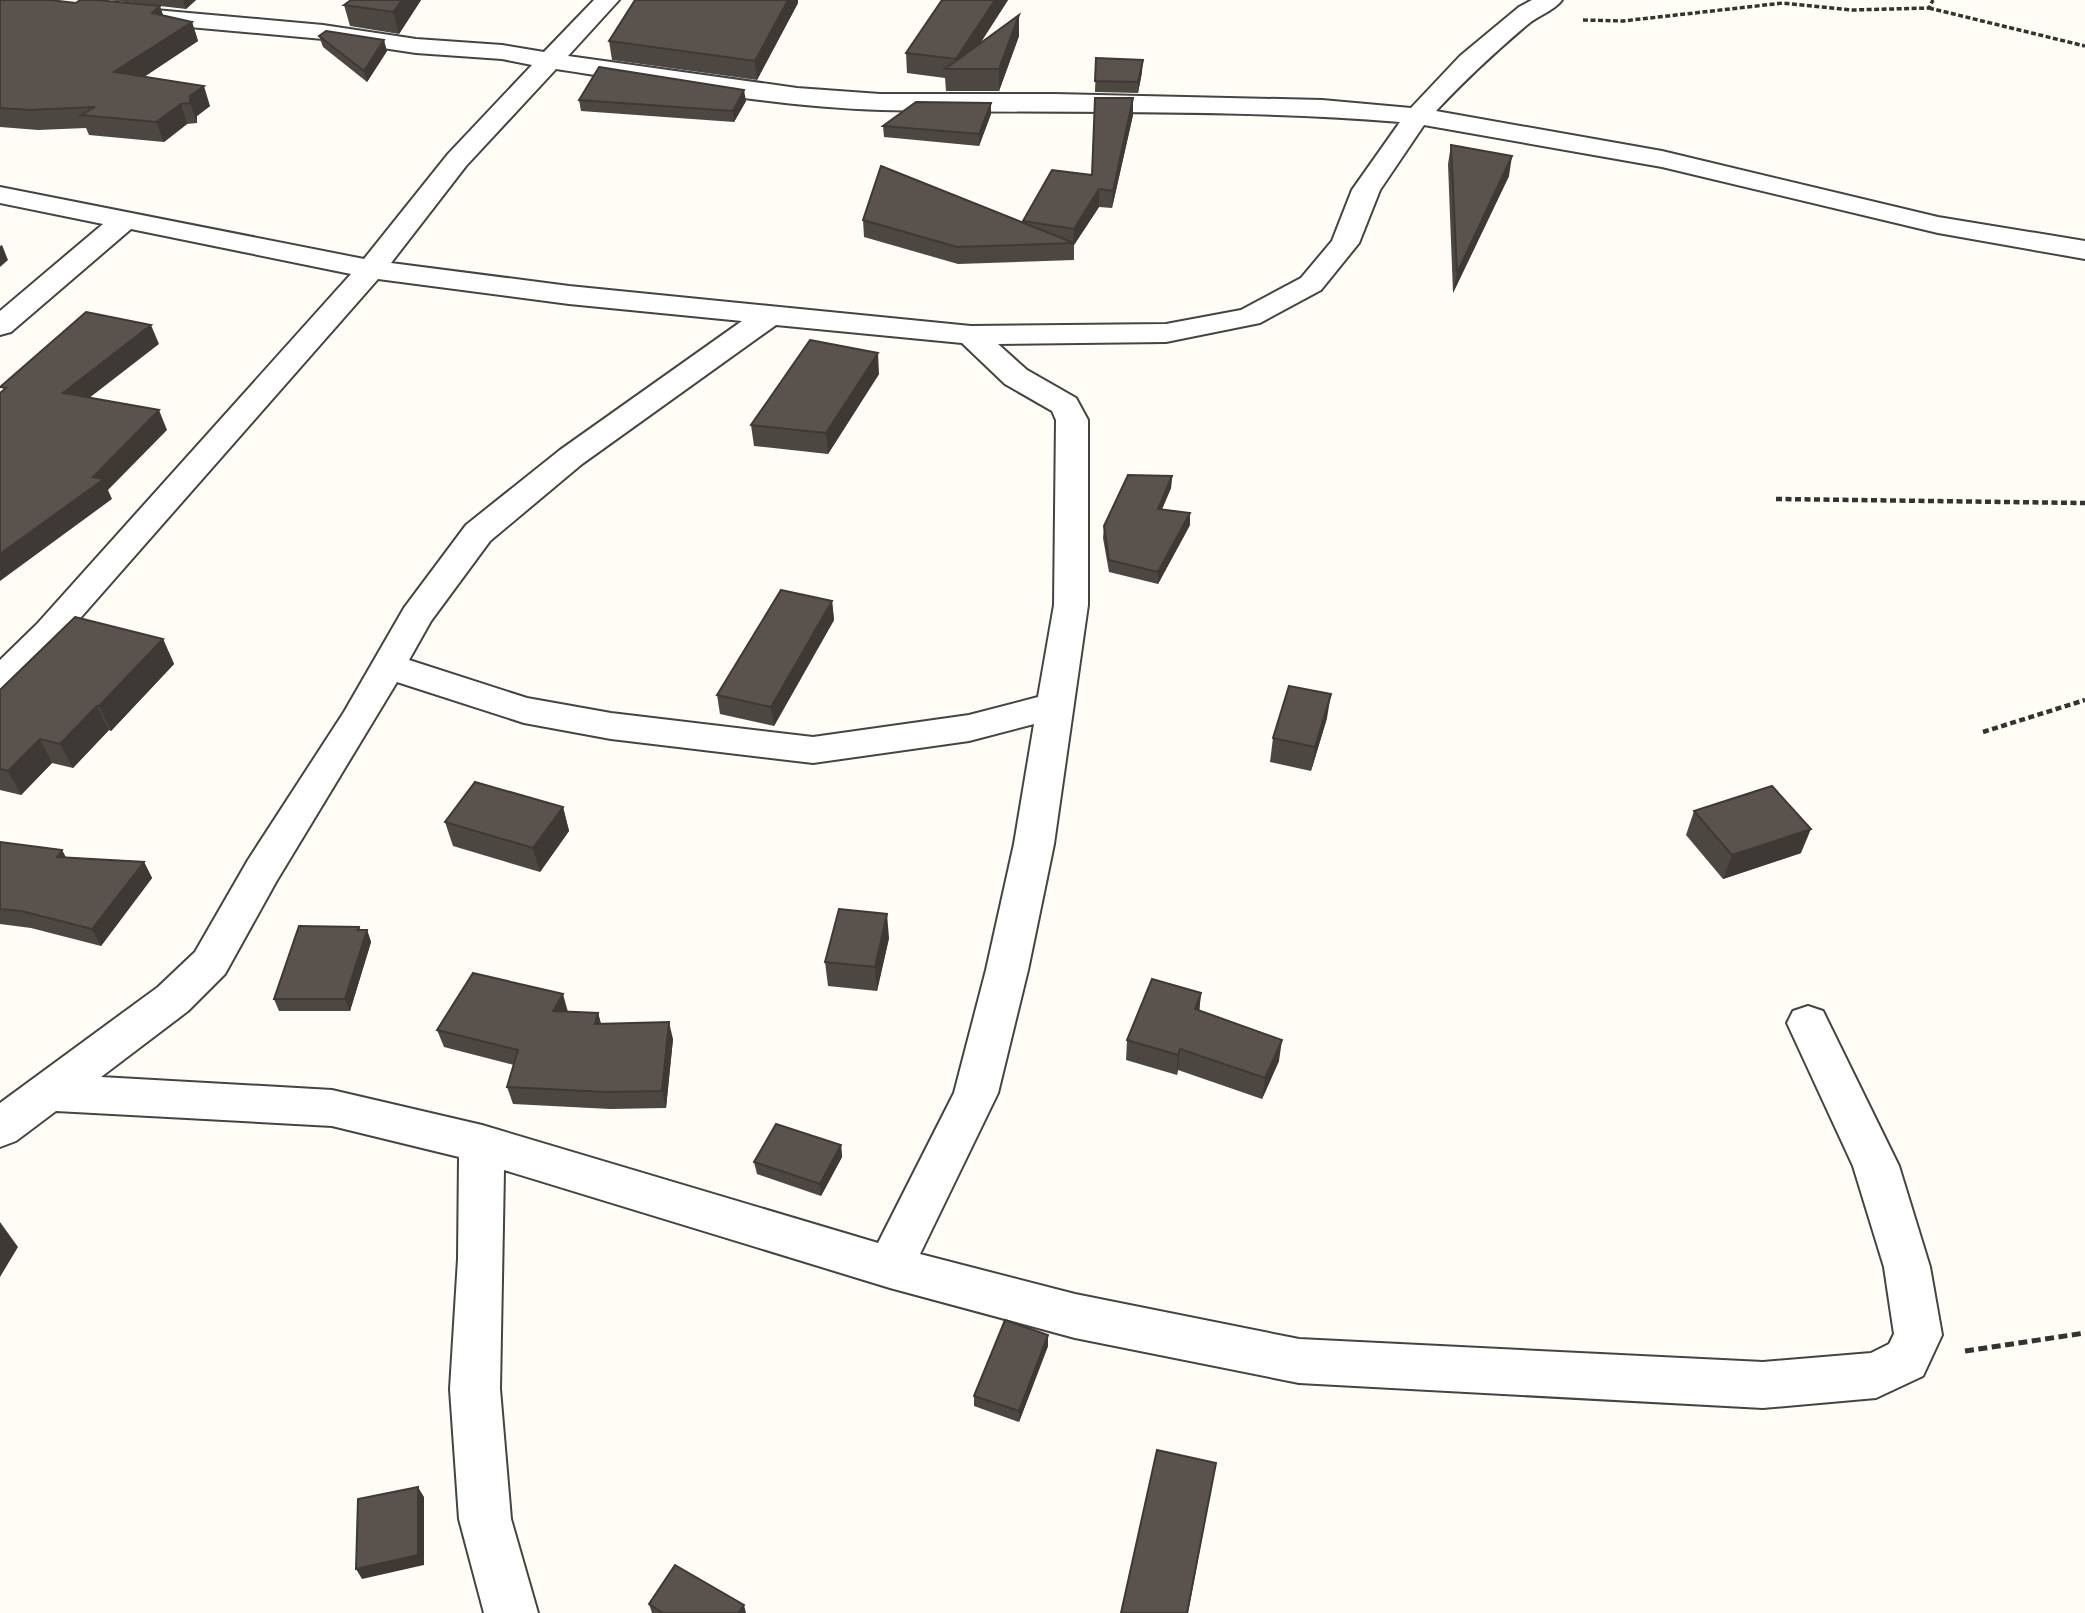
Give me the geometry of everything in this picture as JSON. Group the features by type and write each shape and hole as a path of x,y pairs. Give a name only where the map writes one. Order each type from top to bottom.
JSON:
{"street":[{"path":"0,682 49,632 371,269 457,160 607,0"},
{"path":"0,195 371,269 569,295 971,335 1166,333 1251,317 1311,284 1345,243 1366,190 1417,116 1469,61 1542,4"},
{"path":"105,12 288,29 416,46 502,52 797,96 880,102 1068,102 1322,108 1417,116 1662,159 1938,225 2085,250"},
{"path":"0,326 126,219"},
{"path":"0,1128 173,999 209,963 416,616 478,533 571,457 769,316"},
{"path":"890,1266 976,1093 1007,970 1034,844 1071,605 1072,420 1065,405 1038,392 1016,377 971,335"},
{"path":"388,666 537,712 611,726 813,750 969,728 1054,706"},
{"path":"47,1092 332,1108 482,1144 890,1266 1075,1316 1300,1361 1763,1385 1876,1375 1906,1360 1919,1335 1907,1267 1876,1166 1808,1023"},
{"path":"482,1144 481,1259 475,1388 485,1519 511,1613"}],"path":[{"path":"1928,8 1933,0"},
{"path":"1542,4 1600,22 1783,3 1895,11 1928,8 2085,46"},
{"path":"1776,499 2085,503"},
{"path":"1983,732 2085,700"},
{"path":"1906,1360 2085,1333"}],"building":[{"path":"0,0 76,3 80,0 97,0 160,6 152,13 192,22 114,72 204,86 190,96 190,103 181,104 156,122 81,115 95,107 30,110 0,108"},
{"path":"351,0 402,0 393,12 344,5"},
{"path":"635,0 788,0 755,61 609,41"},
{"path":"942,0 995,0 956,59 906,53"},
{"path":"1019,15 999,69 945,69"},
{"path":"326,31 384,40 364,71 319,36"},
{"path":"1096,58 1143,60 1138,82 1095,81"},
{"path":"599,67 744,90 733,111 579,100"},
{"path":"1095,98 1133,98 1113,191 1099,189 1074,229 1023,221 1052,170 1092,175"},
{"path":"916,102 991,103 979,134 883,126"},
{"path":"1451,145 1512,156 1457,273"},
{"path":"881,166 1074,243 957,247 863,220"},
{"path":"86,312 151,325 63,393 159,410 93,477 104,479 0,554 0,393 6,388 0,387"},
{"path":"810,340 878,353 826,433 751,425"},
{"path":"1128,475 1172,476 1158,509 1190,513 1158,572 1109,560 1104,526"},
{"path":"781,590 832,601 771,707 717,695"},
{"path":"75,617 163,639 60,744 40,739 8,771 0,769 0,690"},
{"path":"1289,686 1331,694 1315,747 1273,738"},
{"path":"475,782 563,807 533,848 445,822"},
{"path":"1772,786 1811,829 1732,855 1694,811"},
{"path":"0,842 62,850 57,857 144,862 92,929 21,911 0,909"},
{"path":"839,909 887,914 875,967 825,962"},
{"path":"299,926 359,927 358,930 367,930 345,999 274,999"},
{"path":"473,973 563,994 553,1011 598,1013 595,1024 669,1022 662,1091 606,1092 507,1087 518,1050 437,1030"},
{"path":"1152,979 1201,993 1195,1009 1282,1040 1265,1078 1180,1049 1178,1055 1127,1040"},
{"path":"776,1124 841,1145 820,1184 754,1162"},
{"path":"1005,1320 1048,1335 1019,1411 974,1396"},
{"path":"1157,1450 1216,1463 1187,1613 1121,1613"},
{"path":"418,1487 418,1555 356,1569 358,1499"},
{"path":"675,1565 744,1605 738,1613 663,1613 649,1604"}]}
